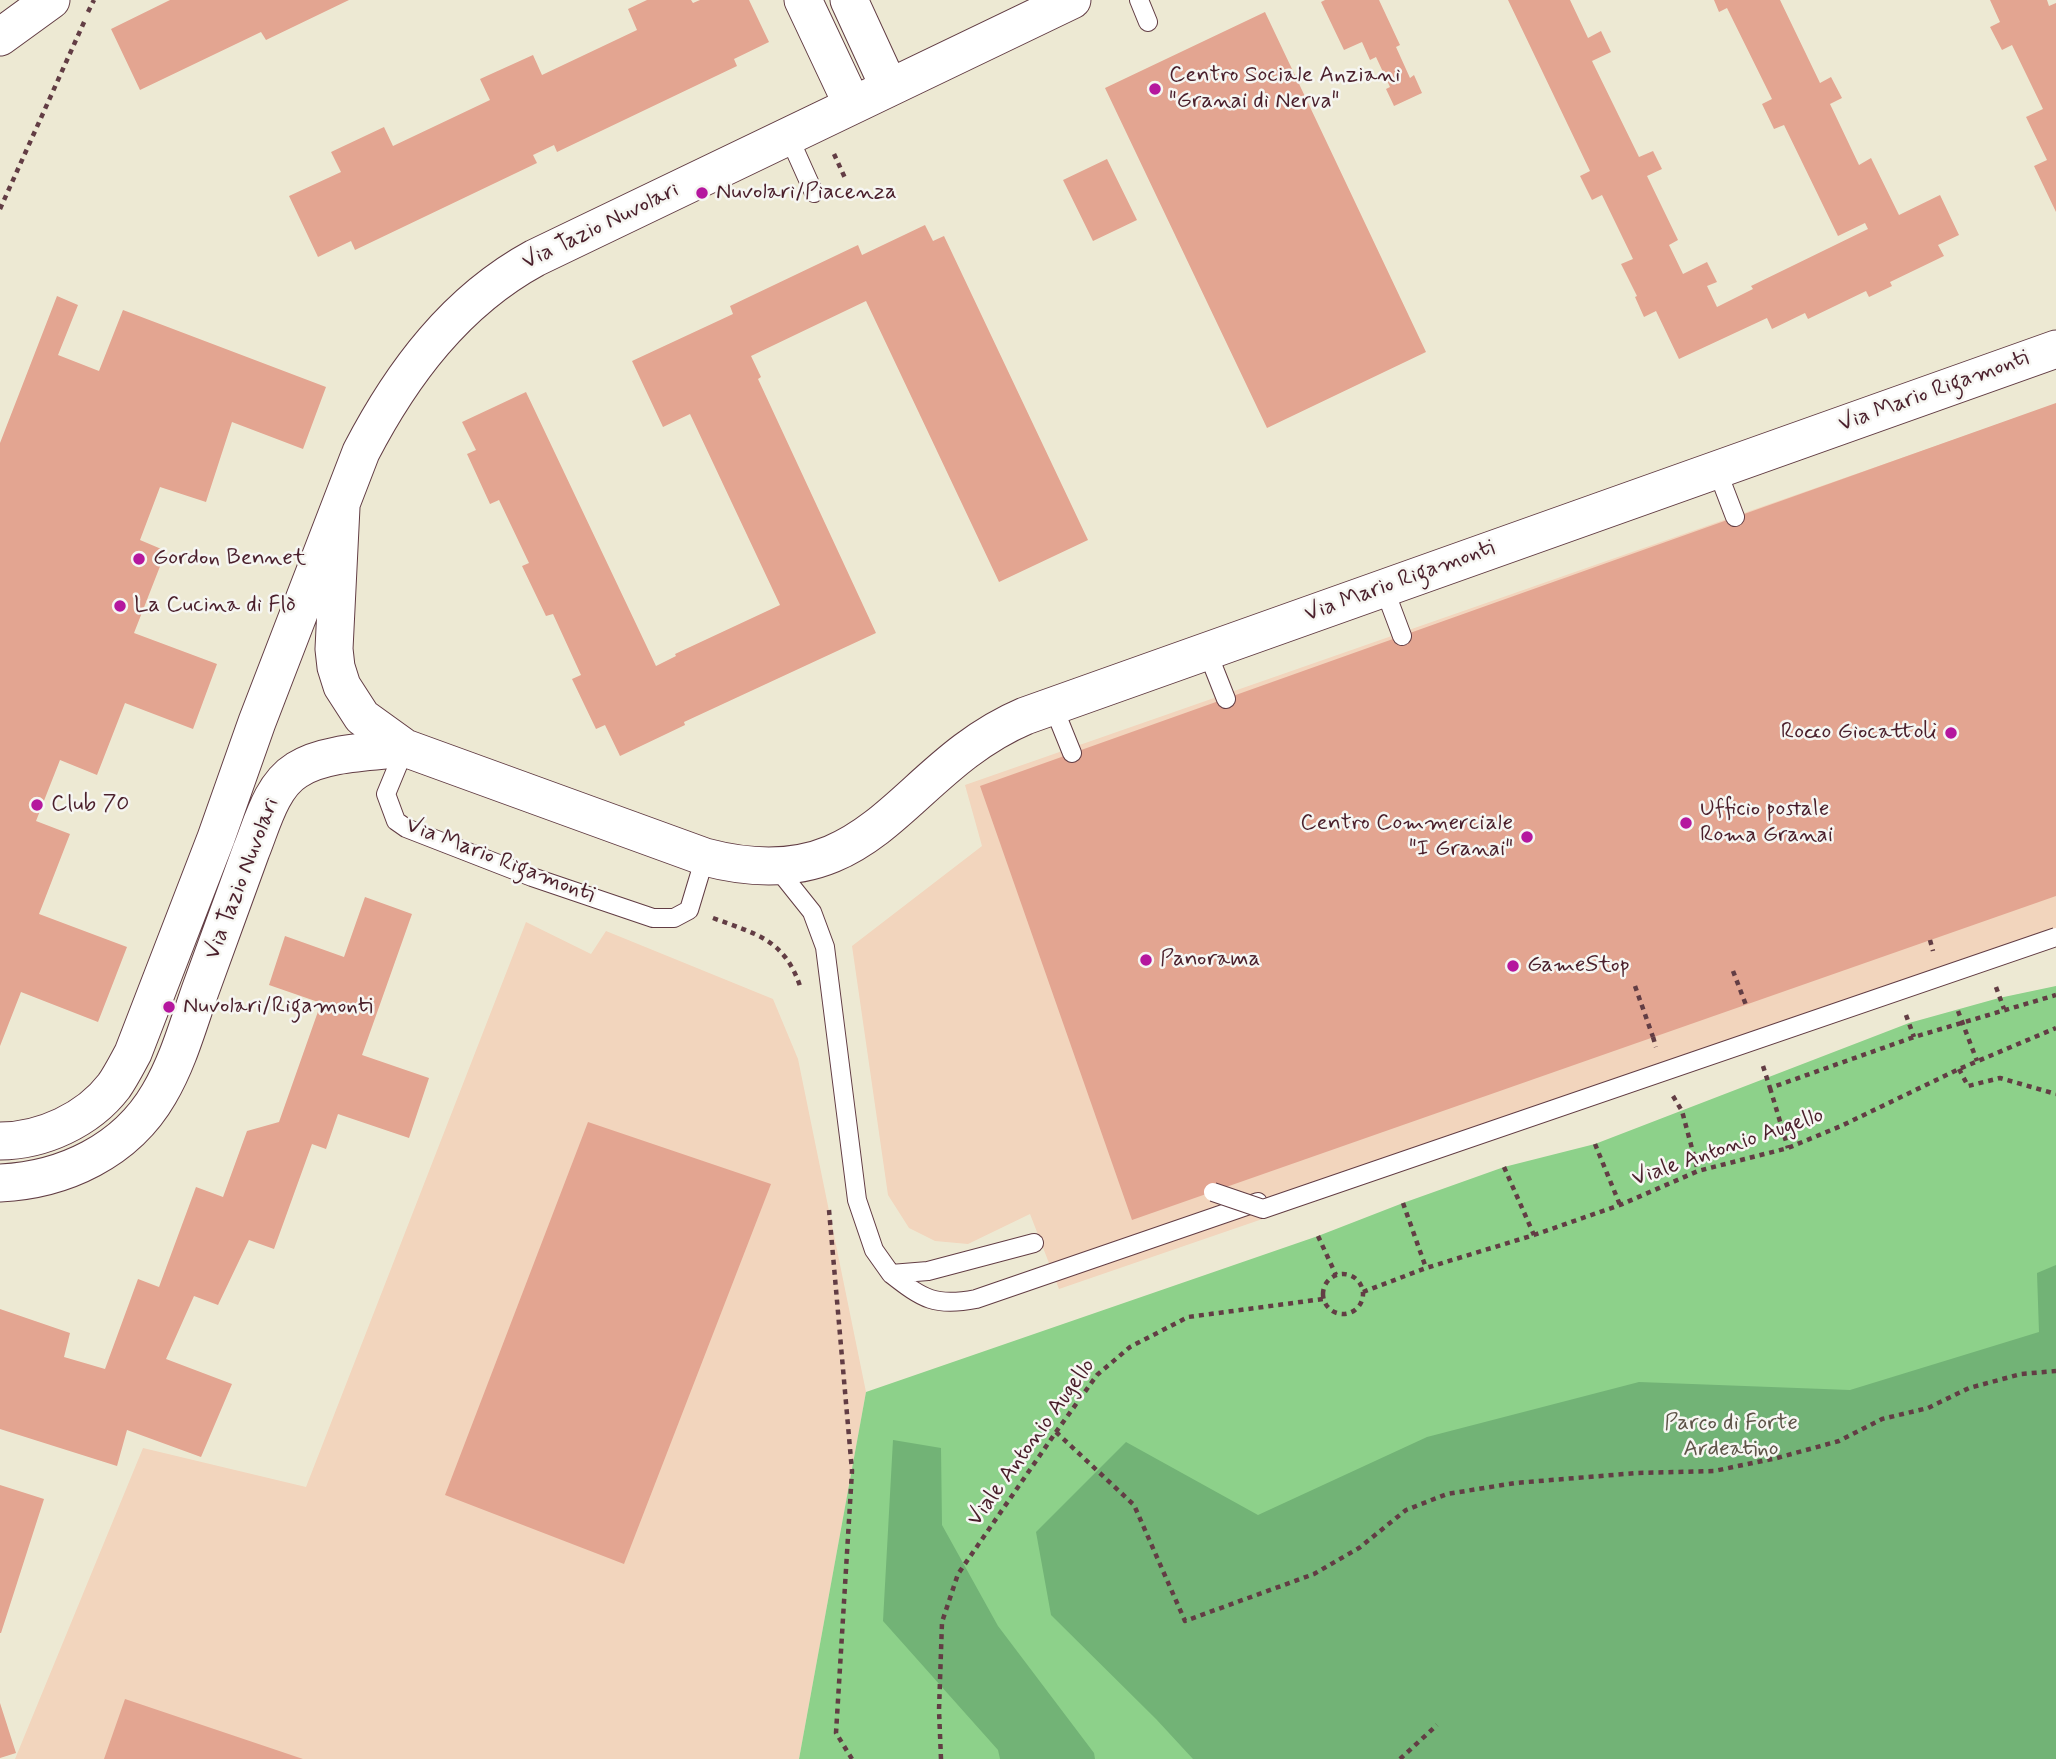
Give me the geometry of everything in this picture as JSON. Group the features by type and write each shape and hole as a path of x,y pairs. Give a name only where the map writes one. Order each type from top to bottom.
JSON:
{"street":[{"path":"0,37 51,0"},
{"path":"803,0 852,104"},
{"path":"849,0 889,86"},
{"name":"Via Tazio Nuvolari","path":"0,1141 34,1136 69,1124 95,1105 114,1085 132,1053 361,452 383,411 443,331 481,293 535,258 1072,0"},
{"name":"Via Mario Rigamonti","path":"405,748 705,858 747,867 776,867 834,855 852,846 892,817 976,741 1000,727 2056,349"},
{"name":"Via Tazio Nuvolari","path":"341,508 334,649 336,667 342,686 362,717 405,748"},
{"name":"Via Tazio Nuvolari","path":"0,1183 41,1178 77,1167 110,1148 139,1122 151,1107 176,1058 257,836 276,791 286,778 298,769 321,760 405,748"},
{"path":"222,822 257,836"}],"lane":[{"path":"1139,0 1148,22"},
{"path":"788,135 814,193"},
{"path":"1717,470 1735,517"},
{"path":"1384,588 1402,636"},
{"path":"1207,651 1226,699"},
{"path":"1053,706 1072,754"},
{"name":"Via Mario Rigamonti","path":"405,748 386,794 396,821 406,828 532,877 653,918 674,918 689,910"},
{"path":"689,910 705,858"},
{"path":"776,867 812,912 825,947 858,1200 874,1250 891,1274 927,1299 948,1303 976,1299 2056,930"},
{"path":"1213,1192 1263,1209 2056,936"},
{"path":"891,1274 928,1271 1034,1242"}],"path":[{"path":"0,209 94,0"},
{"path":"834,153 845,178"},
{"path":"689,910 758,934 775,946 791,964 803,994"},
{"path":"1733,971 1746,1005"},
{"path":"1635,986 1653,1037"},
{"path":"1770,1088 1914,1037 2056,995"},
{"path":"1999,998 2004,1009"},
{"path":"1958,1011 1977,1061"},
{"path":"1909,1023 1914,1037"},
{"name":"Viale Antonio Augello","path":"941,1759 939,1710 942,1622 958,1574 1097,1375 1130,1347 1188,1317 1323,1299 1330,1311 1350,1314 1360,1305 1363,1292 1426,1268 1620,1205 1698,1171 1788,1148 1841,1126 1959,1069 2056,1028"},
{"path":"1762,1063 1788,1148"},
{"path":"1959,1069 1968,1086 2000,1079 2056,1094"},
{"path":"1673,1096 1682,1111 1698,1171"},
{"path":"1595,1144 1620,1205"},
{"path":"1504,1167 1534,1235"},
{"path":"828,1200 852,1471 836,1733 852,1759"},
{"path":"1403,1203 1426,1268"},
{"path":"1318,1236 1336,1275"},
{"path":"1323,1299 1326,1282 1336,1275 1353,1277 1363,1292"},
{"path":"1056,1432 1134,1505 1185,1621 1314,1574 1360,1548 1406,1510 1447,1494 1515,1483 1637,1473 1714,1471 1739,1466 1839,1441 1882,1419 1928,1408 1969,1388 2021,1374 2056,1371"},
{"path":"1400,1759 1437,1725"}],"shaded area":[{"name":"Centro Commerciale \"I Granai\"","path":"2056,404 2056,946 1059,1289 1030,1214 968,1244 935,1241 909,1228 888,1195 852,946 982,846 965,785"},
{"path":"526,922 591,954 606,931 773,999 798,1059 866,1392 799,1759 15,1759 143,1448 306,1487"}],"green space":[{"name":"Parco di Forte Ardeatino","path":"2056,986 2056,1759 799,1759 866,1392 1318,1236 1504,1167 1595,1144 1909,1023 1999,998"},
{"path":"2056,1265 2056,1759 1193,1759 1051,1615 1036,1532 1126,1442 1258,1515 1427,1437 1639,1382 1850,1390 2039,1332 2037,1273"},
{"path":"893,1440 941,1448 942,1525 998,1626 1094,1753 1095,1759 1000,1759 998,1750 883,1621"}],"building":[{"path":"170,0 349,0 266,40 261,32 140,90 111,29"},
{"path":"647,0 691,0 693,3 700,0 749,0 769,42 734,59 737,66 557,152 554,145 533,155 537,163 355,250 351,241 318,257 289,196 341,172 331,152 384,127 393,146 490,100 480,79 533,55 542,75 637,30 628,9"},
{"path":"1379,0 1400,45 1396,47 1410,78 1414,75 1422,93 1394,106 1386,89 1390,87 1376,57 1370,60 1362,42 1344,50 1321,2"},
{"path":"1508,0 1570,0 1588,38 1601,31 1611,52 1592,61 1639,157 1653,151 1662,169 1647,176 1678,240 1669,245 1683,274 1707,262 1717,282 1707,286 1717,307 1753,289 1751,286 1868,229 1865,223 1838,236 1784,125 1774,129 1762,104 1772,99 1727,8 1719,12 1714,0 1780,0 1820,83 1831,77 1842,98 1830,104 1859,165 1871,158 1899,215 1940,195 1959,235 1938,245 1944,256 1890,282 1892,286 1869,297 1866,291 1808,319 1805,313 1772,329 1767,318 1679,359 1656,311 1644,317 1621,264 1633,259 1602,195 1592,200 1580,176 1590,171"},
{"path":"1990,0 2047,0 2049,6 2056,3 2056,212 2034,166 2047,160 2026,117 2043,109 2012,45 2002,50 1990,27 2000,22"},
{"path":"1265,12 1426,352 1267,428 1105,88"},
{"path":"1107,159 1137,220 1093,241 1063,180"},
{"path":"925,225 933,241 944,236 1088,540 999,582 866,301 751,356 761,377 758,379 876,633 684,722 685,725 620,756 605,725 596,729 572,679 581,675 553,614 546,616 522,566 529,563 499,500 490,504 467,454 476,450 462,422 526,392 656,666 676,656 675,654 780,605 690,414 663,427 632,361 733,314 730,306 858,245 862,255"},
{"path":"57,296 78,305 58,355 99,371 123,310 326,387 303,449 232,422 206,502 160,487 140,540 166,551 134,633 217,664 193,729 125,703 97,775 60,760 36,821 70,834 39,914 127,947 98,1022 21,992 0,1046 0,443"},
{"name":"Centro Commerciale \"I Granai\"","path":"2056,403 2056,896 1132,1220 980,786"},
{"path":"365,897 412,914 362,1055 429,1078 409,1138 338,1114 326,1149 312,1144 274,1249 249,1240 218,1305 194,1296 166,1359 232,1384 201,1457 127,1430 117,1466 0,1429 0,1309 70,1333 64,1357 105,1369 138,1279 159,1287 196,1187 223,1197 247,1131 279,1122 321,1003 269,985 285,936 344,957"},
{"path":"588,1122 771,1184 624,1564 445,1495"},
{"path":"0,1485 44,1499 1,1633 0,1633"},
{"path":"125,1699 303,1759 104,1759"},
{"path":"0,1703 16,1753 0,1758"}],"place":[{"name":"Centro Sociale Anziani \"Granai di Nerva\"","path":"1155,89"},
{"name":"Nuvolari/Piacenza","path":"702,193"},
{"name":"Gordon Bennet","path":"139,559"},
{"name":"La Cucina di Flò","path":"120,606"},
{"name":"Rocco Giocattoli","path":"1951,733"},
{"name":"Club 70","path":"37,805"},
{"name":"Ufficio postale Roma Granai","path":"1686,823"},
{"name":"Centro Commerciale \"I Granai\"","path":"1527,837"},
{"name":"Panorama","path":"1146,960"},
{"name":"GameStop","path":"1513,966"},
{"name":"Nuvolari/Rigamonti","path":"169,1007"}]}
